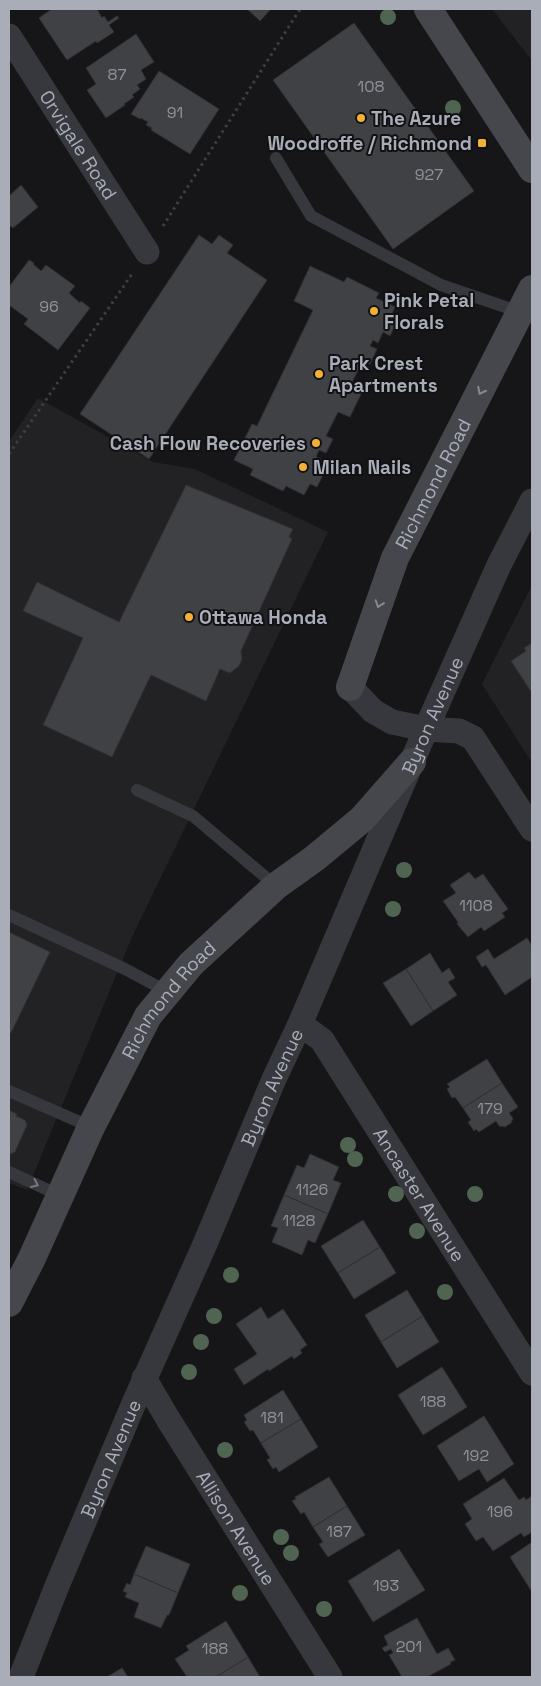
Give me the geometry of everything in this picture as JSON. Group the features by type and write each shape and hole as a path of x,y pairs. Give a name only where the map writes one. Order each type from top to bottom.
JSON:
{"main road":[{"path":"428,9 532,169"},
{"name":"Richmond Road","path":"350,687 395,558 526,300"},
{"name":"Richmond Road","path":"9,1303 61,1196 91,1127 148,1016 191,964 276,886 315,858 362,819 412,762"}],"street":[{"name":"Orvigale Road","path":"9,36 147,252"},
{"name":"Byron Avenue","path":"21,1677 144,1378 172,1321 274,1079 300,1024 426,729 499,565 532,501"},
{"path":"350,687 373,711 392,722 426,729 459,731 473,738 532,829"},
{"name":"Ancaster Avenue","path":"300,1024 322,1040 525,1346 532,1372"},
{"name":"Allison Avenue","path":"144,1378 330,1677"}],"lane":[{"path":"276,158 311,216 441,285 526,300"},
{"path":"137,790 194,816 276,886"},
{"path":"9,915 125,969 168,992"},
{"path":"9,1091 91,1127"},
{"path":"9,1172 61,1196"}],"shaded area":[{"path":"492,9 532,9 532,61"},
{"name":"Ottawa Honda","path":"38,398 153,462 195,469 328,532 132,937 27,1190 9,1183 9,441"},
{"path":"532,585 532,763 482,684"}],"building":[{"path":"52,9 97,9 102,18 104,16 108,22 117,16 119,18 109,25 114,32 67,60 39,18"},
{"path":"247,9 271,9 260,21"},
{"name":"The Azure","path":"354,23 474,191 393,249 273,80"},
{"path":"136,34 154,62 141,70 146,79 137,85 140,89 132,95 134,97 106,118 87,90 96,84 86,68"},
{"path":"159,71 219,109 190,154 151,130 152,128 146,125 148,122 131,114"},
{"path":"21,185 38,207 13,228 11,226 9,228 9,196"},
{"path":"199,235 212,244 219,235 233,245 227,253 267,280 149,459 80,414"},
{"path":"29,260 41,271 46,265 75,286 69,293 80,303 81,301 90,308 58,350 24,324 28,319 9,305 9,287"},
{"name":"Park Crest Apartments","path":"310,266 344,282 347,277 379,293 376,298 395,307 390,318 397,321 390,336 383,332 378,343 373,340 370,346 377,349 370,364 363,361 351,384 363,390 350,417 338,412 326,436 333,439 326,453 319,450 316,457 321,459 316,469 324,473 317,487 310,484 304,495 286,486 283,491 250,475 253,469 234,460 252,424 257,426 313,310 294,301"},
{"name":"Ottawa Honda","path":"186,485 293,529 289,537 292,539 241,651 242,659 239,666 230,673 220,669 206,701 151,675 112,757 43,725 83,638 23,611 37,582 119,622"},
{"path":"532,643 532,693 511,661 526,651 524,648"},
{"path":"469,872 475,879 483,874 508,909 502,913 505,917 484,931 481,927 468,937 457,924 458,922 443,901 456,893 450,885"},
{"path":"9,932 50,952 11,1033 9,1032"},
{"path":"527,938 532,946 532,977 505,995 486,965 482,967 476,957 488,949 494,959"},
{"path":"430,953 442,973 449,968 455,978 448,982 457,995 433,1011 406,969"},
{"path":"406,969 433,1011 411,1026 383,983"},
{"path":"487,1059 502,1083 463,1108 455,1097 452,1098 447,1089 450,1087 447,1084"},
{"path":"502,1083 518,1107 509,1113 513,1118 511,1123 505,1127 499,1126 496,1121 479,1132 476,1129 474,1131 468,1122 471,1120 463,1108"},
{"path":"9,1110 25,1120 27,1125 15,1152 10,1154 9,1153"},
{"path":"310,1154 339,1167 333,1180 341,1183 328,1214 284,1195 297,1165 304,1168"},
{"path":"284,1195 328,1214 315,1243 308,1240 302,1255 272,1242 278,1228 271,1226"},
{"path":"363,1220 380,1247 338,1273 321,1246"},
{"path":"380,1247 396,1273 354,1299 338,1273"},
{"path":"407,1290 423,1316 381,1342 365,1315"},
{"path":"261,1307 268,1319 283,1309 307,1345 300,1350 302,1353 294,1359 292,1356 244,1385 234,1369 257,1354 236,1324"},
{"path":"423,1316 439,1342 397,1368 381,1342"},
{"path":"442,1367 467,1407 423,1435 398,1395"},
{"path":"283,1390 301,1419 261,1443 253,1430 250,1431 244,1422 247,1420 244,1415"},
{"path":"484,1416 514,1464 487,1482 479,1469 459,1481 437,1446"},
{"path":"301,1419 318,1447 279,1472 276,1467 273,1469 267,1460 270,1458 261,1443"},
{"path":"329,1477 347,1506 313,1527 304,1512 301,1514 292,1501 296,1499 295,1497"},
{"path":"504,1478 519,1500 524,1497 526,1500 532,1496 532,1532 524,1537 521,1533 493,1551 483,1537 476,1541 465,1524 472,1519 463,1504"},
{"path":"347,1506 365,1535 328,1557 319,1544 323,1542 313,1527"},
{"path":"532,1542 532,1592 510,1557"},
{"path":"146,1546 190,1564 178,1593 134,1574"},
{"path":"399,1549 425,1590 373,1622 348,1581"},
{"path":"134,1574 178,1593 169,1615 167,1615 161,1628 134,1617 139,1603 125,1597 127,1593 123,1591 127,1583 130,1585"},
{"path":"417,1618 437,1654 448,1648 455,1660 427,1677 402,1677 389,1655 393,1653 391,1649 385,1652 382,1648 388,1645 384,1636"},
{"path":"226,1621 248,1657 216,1677 187,1677 175,1659 189,1650 186,1646"},
{"path":"248,1657 260,1677 216,1677"},
{"path":"122,1668 128,1677 107,1677"}],"place":[{"name":"The Azure","path":"361,118"},
{"name":"Woodroffe / Richmond","path":"482,143"},
{"name":"Pink Petal Florals","path":"374,311"},
{"name":"Park Crest Apartments","path":"319,374"},
{"name":"Cash Flow Recoveries","path":"316,443"},
{"name":"Milan Nails","path":"303,467"},
{"name":"Ottawa Honda","path":"189,617"}]}
